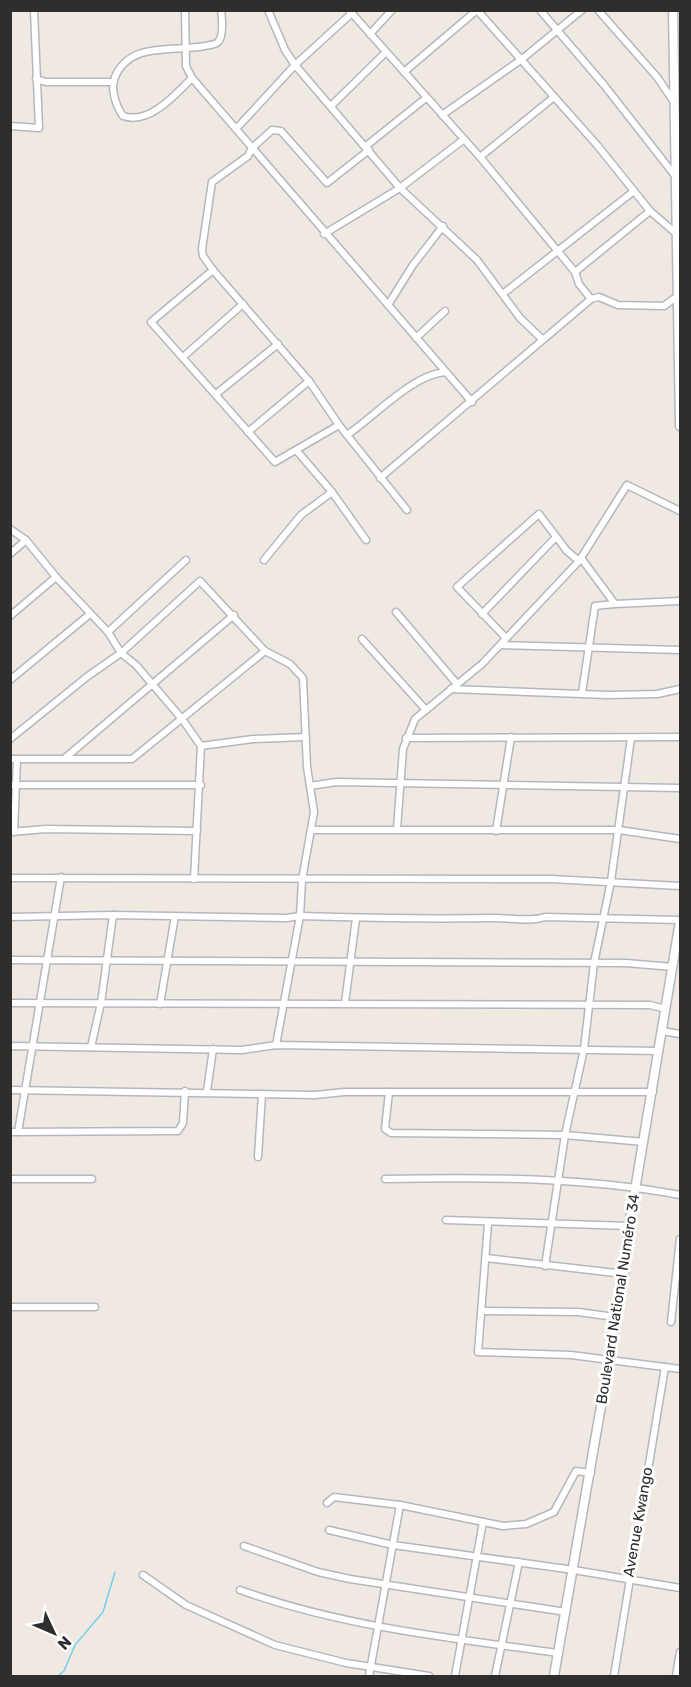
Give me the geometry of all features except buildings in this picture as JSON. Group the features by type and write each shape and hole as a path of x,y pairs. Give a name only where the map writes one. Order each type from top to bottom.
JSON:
{"main road":[{"path":"673,10 675,103 678,130 681,426"},
{"name":"Boulevard National Numéro 34","path":"554,1677 591,1473 615,1317 624,1274 629,1226 681,921"}],"street":[{"path":"10,126 39,128 34,10"},
{"path":"185,10 186,66 192,78 324,234 472,402"},
{"path":"192,78 152,112 131,118 123,116 116,106 113,82 119,69 136,54 145,51 187,49 219,41 221,10"},
{"path":"268,10 285,50 295,64 400,188 477,260 504,293 520,318 542,339"},
{"path":"370,34 392,10"},
{"path":"405,72 477,10 555,97 650,210 670,231 679,236"},
{"path":"540,10 678,181"},
{"path":"442,115 522,59 582,10"},
{"path":"598,10 657,77 675,103"},
{"path":"236,129 295,64 350,12 480,157 575,272 579,284 591,299"},
{"path":"332,105 386,52"},
{"path":"36,79 46,82 113,82"},
{"path":"480,157 555,97"},
{"path":"407,510 339,425 309,381 213,270 203,256 202,249 209,189 218,176 248,156 252,148 272,130 277,129 327,183 426,98"},
{"path":"324,234 400,188 463,140"},
{"path":"504,293 634,191"},
{"path":"575,272 650,210"},
{"path":"388,305 413,265 443,226"},
{"path":"213,270 152,322 275,462 339,425"},
{"path":"380,478 591,299 599,297 618,305 664,306 680,302"},
{"path":"183,357 243,304"},
{"path":"416,338 445,311"},
{"path":"216,394 278,344"},
{"path":"347,435 431,373 444,372"},
{"path":"248,432 309,381"},
{"path":"297,451 332,492 366,540"},
{"path":"397,829 406,738 415,719 501,645 580,560 627,485 681,511"},
{"path":"264,560 301,515 332,492"},
{"path":"506,638 457,587 539,513 556,537 580,560 615,604"},
{"path":"10,529 26,540 56,577 108,632 121,653 136,665 182,719 201,746 201,785 194,879"},
{"path":"482,614 556,537"},
{"path":"10,554 26,540"},
{"path":"108,632 186,560"},
{"path":"10,616 56,577"},
{"path":"10,739 88,676 121,653 200,581 265,651 299,671 303,678 310,786 315,812 302,880 300,916 276,1045"},
{"path":"582,693 595,606 681,601"},
{"path":"396,612 457,684"},
{"path":"10,680 90,614"},
{"path":"65,758 234,615"},
{"path":"362,639 426,710"},
{"path":"501,645 681,650"},
{"path":"196,831 46,829 12,832 14,759 132,759 265,651"},
{"path":"450,689 657,694 681,689"},
{"path":"201,746 253,739 306,737"},
{"path":"496,831 511,737"},
{"path":"406,738 681,737"},
{"path":"544,1266 565,1135 584,1049 594,963 611,881 631,738"},
{"path":"310,786 336,782 681,788"},
{"path":"14,785 201,785"},
{"path":"313,830 619,830 681,838"},
{"path":"61,877 38,1003 26,1090 14,1132 178,1131 183,1122 185,1091"},
{"path":"10,878 551,879 681,886"},
{"path":"91,1047 101,1003 113,915"},
{"path":"10,917 52,918 113,915 287,918 300,916 681,921"},
{"path":"160,1004 175,916"},
{"path":"345,1003 356,918"},
{"path":"10,960 106,960 164,963 169,960 594,963 673,967"},
{"path":"10,1004 284,1002 589,1004 650,1005 666,1009"},
{"path":"662,1031 681,1034"},
{"path":"10,1046 242,1050 276,1045 659,1051"},
{"path":"207,1091 213,1048"},
{"path":"10,1090 207,1091 262,1094 652,1092"},
{"path":"389,1092 385,1129 391,1133 565,1135 644,1142"},
{"path":"258,1157 262,1094"},
{"path":"10,1179 92,1179"},
{"path":"385,1179 559,1181 636,1187 681,1195"},
{"path":"446,1220 629,1226"},
{"path":"488,1222 478,1352 571,1355 681,1370"},
{"path":"671,1322 681,1239"},
{"path":"486,1258 624,1274"},
{"path":"10,1307 95,1307"},
{"path":"482,1311 578,1312 615,1317"},
{"name":"Avenue Kwango","path":"614,1677 627,1581 665,1367"},
{"path":"327,1503 334,1497 400,1505 483,1522 518,1525 548,1516 560,1504 576,1471 591,1473"},
{"path":"369,1677 400,1505"},
{"path":"455,1677 483,1522"},
{"path":"328,1530 393,1545 574,1570 627,1581 681,1588"},
{"path":"244,1546 318,1572 385,1585 566,1612"},
{"path":"495,1677 519,1562"},
{"path":"143,1575 186,1605 275,1645 371,1667 429,1677"},
{"path":"240,1590 291,1608 378,1627 558,1653"},
{"path":"676,1677 681,1652"}],"waterway":[{"path":"58,1676 64,1671 75,1645 103,1612 115,1572"}]}
